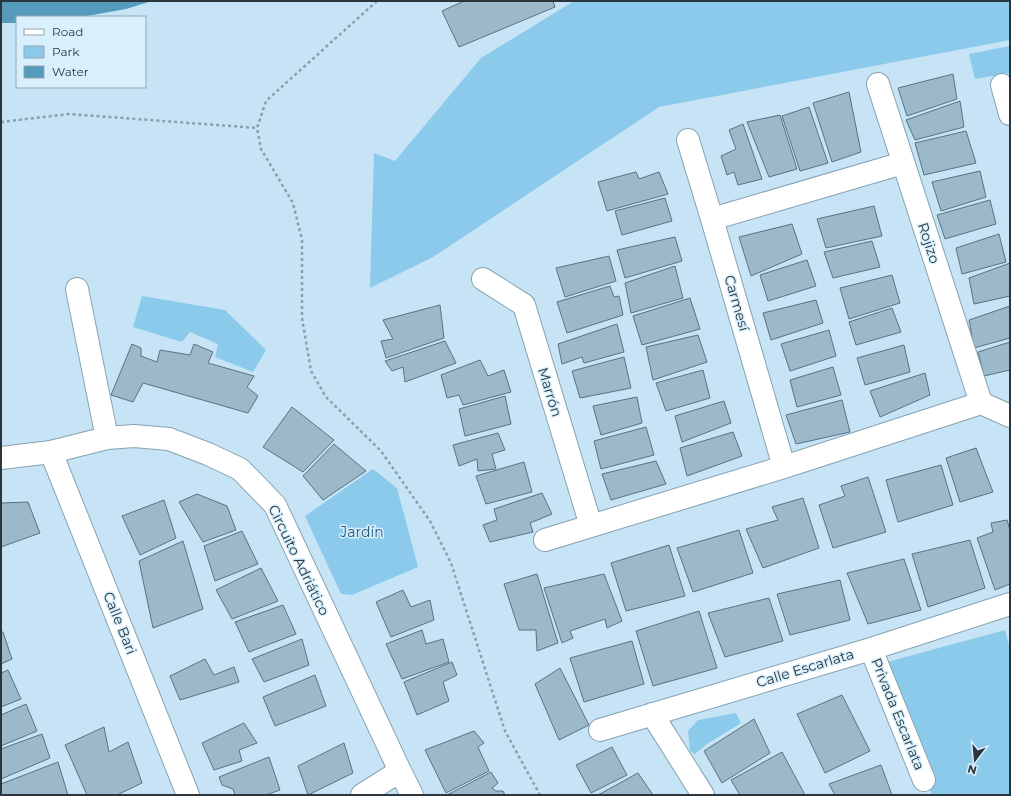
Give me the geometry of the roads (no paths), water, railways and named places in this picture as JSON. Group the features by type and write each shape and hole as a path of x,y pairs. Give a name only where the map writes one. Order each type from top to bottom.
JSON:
{"street":[{"name":"Rojizo","path":"878,84 981,403"},
{"path":"1002,84 1010,114"},
{"name":"Carmesí","path":"688,140 784,467"},
{"path":"712,219 903,163"},
{"name":"Marrón","path":"483,279 524,305 591,526"},
{"path":"77,289 107,438"},
{"path":"545,540 784,467 981,403 1010,416"},
{"name":"Circuito Adriático","path":"1,458 51,452 107,438 134,436 169,439 208,454 240,469 275,505 412,795"},
{"name":"Calle Bari","path":"51,452 188,795"},
{"name":"Calle Escarlata","path":"600,730 871,649 1010,604"},
{"name":"Privada Escarlata","path":"871,649 924,780"},
{"path":"652,714 703,795"},
{"path":"362,795 400,771"}],"water":[{"path":"1,1 152,1 126,9 87,16 16,16 16,23 1,23"}],"park label":[{"name":"Jardín","path":"362,532"}]}
